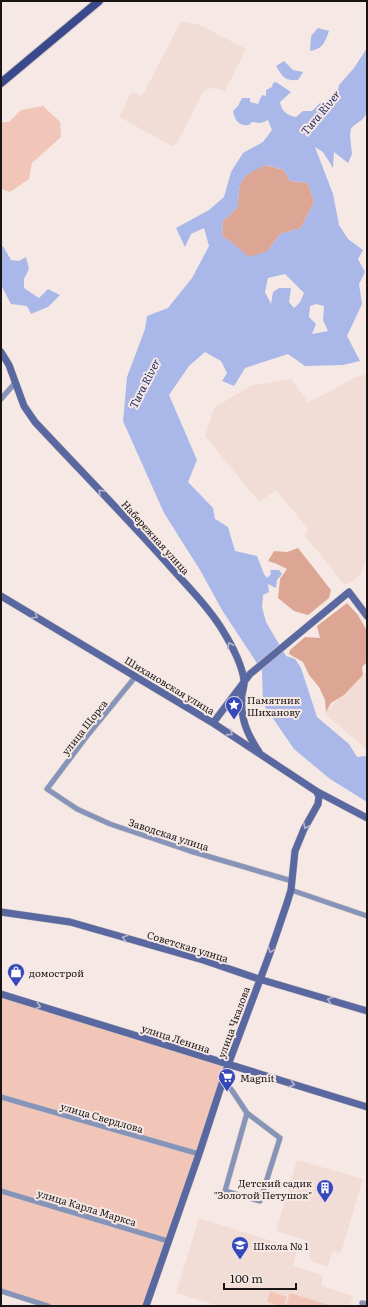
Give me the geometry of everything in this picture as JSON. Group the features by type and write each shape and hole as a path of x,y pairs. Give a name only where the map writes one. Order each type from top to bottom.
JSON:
{"main road":[{"path":"1,84 99,1"},
{"name":"Набережная улица","path":"1,352 8,365 24,406 35,422 142,535 184,583 226,635 234,651 244,681 242,696 243,720 249,737 259,752"},
{"path":"213,723 250,674 349,592 367,616"},
{"name":"Шихановская улица","path":"1,596 213,723 316,791 367,818"},
{"name":"улица Чкалова","path":"146,1306 199,1154 228,1065 288,903 296,851 304,829 318,802 318,794 316,791"},
{"name":"Советская улица","path":"1,912 70,922 203,960 259,979 367,1011"},
{"name":"улица Ленина","path":"1,996 367,1107"}],"street":[{"path":"1,399 15,383"},
{"name":"улица Щорса","path":"47,790 87,736 136,676"},
{"name":"Заводская улица","path":"47,790 77,809 110,824 190,851 292,881"},
{"path":"291,890 367,916"},
{"path":"221,1085 231,1089 247,1113 280,1138 260,1201 224,1191 247,1113"},
{"name":"улица Свердлова","path":"1,1097 199,1154"},
{"name":"улица Карла Маркса","path":"1,1191 168,1241"},
{"path":"1,1291 48,1306"}],"shaded area":[{"path":"181,21 200,25 246,49 225,91 210,88 203,92 178,142 172,146 119,117 133,92 142,96"},
{"path":"43,106 60,122 61,137 32,163 29,179 10,192 1,189 1,122 9,122 21,110"},
{"path":"265,165 284,170 290,181 308,183 314,202 301,228 280,234 268,251 249,258 222,236 223,221 238,207 239,191 242,180 250,172"},
{"path":"367,374 367,559 360,575 348,584 344,584 304,535 309,530 276,490 259,502 205,436 214,408 250,386 291,379 308,402 353,378"},
{"path":"298,548 331,590 329,598 308,615 294,611 278,598 280,579 287,569 268,561 274,551 287,552"},
{"path":"347,603 358,615 367,631 367,662 362,667 363,675 344,695 331,703 326,712 325,700 319,687 309,675 303,662 289,654 290,650 305,637 320,638 317,626"},
{"path":"367,671 367,750 324,713"},
{"path":"2,995 228,1065 146,1306 48,1306 1,1291"},
{"path":"297,1160 363,1179 341,1253 332,1252 328,1267 311,1261 306,1240 276,1231"},
{"name":"Школа № 1","path":"199,1218 297,1249 293,1266 322,1275 322,1286 353,1296 350,1306 219,1306 176,1293"},
{"path":"270,1291 287,1297 284,1306 267,1302"},
{"path":"290,1293 329,1305 329,1306 286,1306"}],"water":[{"path":"318,28 329,31 321,47 310,51 311,36"},
{"name":"Tura River","path":"367,48 366,113 363,118 351,128 350,135 352,154 348,163 334,152 333,168 323,152 315,147 333,194 339,225 348,239 363,250 358,259 365,272 359,284 362,304 347,336 360,361 343,365 305,366 288,354 245,368 234,386 222,381 227,373 221,361 205,352 189,366 169,395 197,460 188,482 213,508 215,519 228,527 235,551 257,556 267,578 271,574 270,570 279,570 282,574 277,580 276,588 268,584 269,592 263,595 262,607 266,622 286,656 295,659 301,668 317,717 349,744 357,757 367,757 367,802 330,779 294,749 263,704 262,671 222,610 200,570 164,513 123,421 127,377 145,329 147,316 168,308 192,278 209,246 204,228 191,234 185,247 176,228 209,210 224,197 231,172 243,153 263,142 272,130 268,120 261,123 252,122 249,125 240,124 236,120 233,111 238,106 242,98 250,98 250,102 258,104 262,95 266,96 266,90 272,87 273,83 276,82 291,92 280,102 285,112 296,117 303,111 312,111 320,103 335,101 339,85 354,68","holes":["266,165 284,170 290,181 308,183 314,202 301,228 280,234 268,251 249,257 222,236 223,221 238,207 240,185 246,176","285,274 304,293 300,302 294,308 289,302 291,288 279,288 273,292 271,304 265,292 268,278","316,304 324,306 323,320 328,331 312,334 316,324 309,317 310,306"]},
{"path":"284,61 293,70 303,72 298,80 284,78 280,73 276,66"},
{"path":"3,246 11,260 19,261 26,257 29,269 24,279 24,288 39,298 48,289 60,295 48,307 31,314 27,306 11,304 1,287 1,248"}],"place":[{"name":"Памятник Шиханову","path":"234,720"},
{"name":"домострой","path":"16,987"},
{"name":"Magnit","path":"227,1092"},
{"name":"Детский садик \"Золотой Петушок\"","path":"325,1203"},
{"name":"Школа № 1","path":"240,1260"}]}
